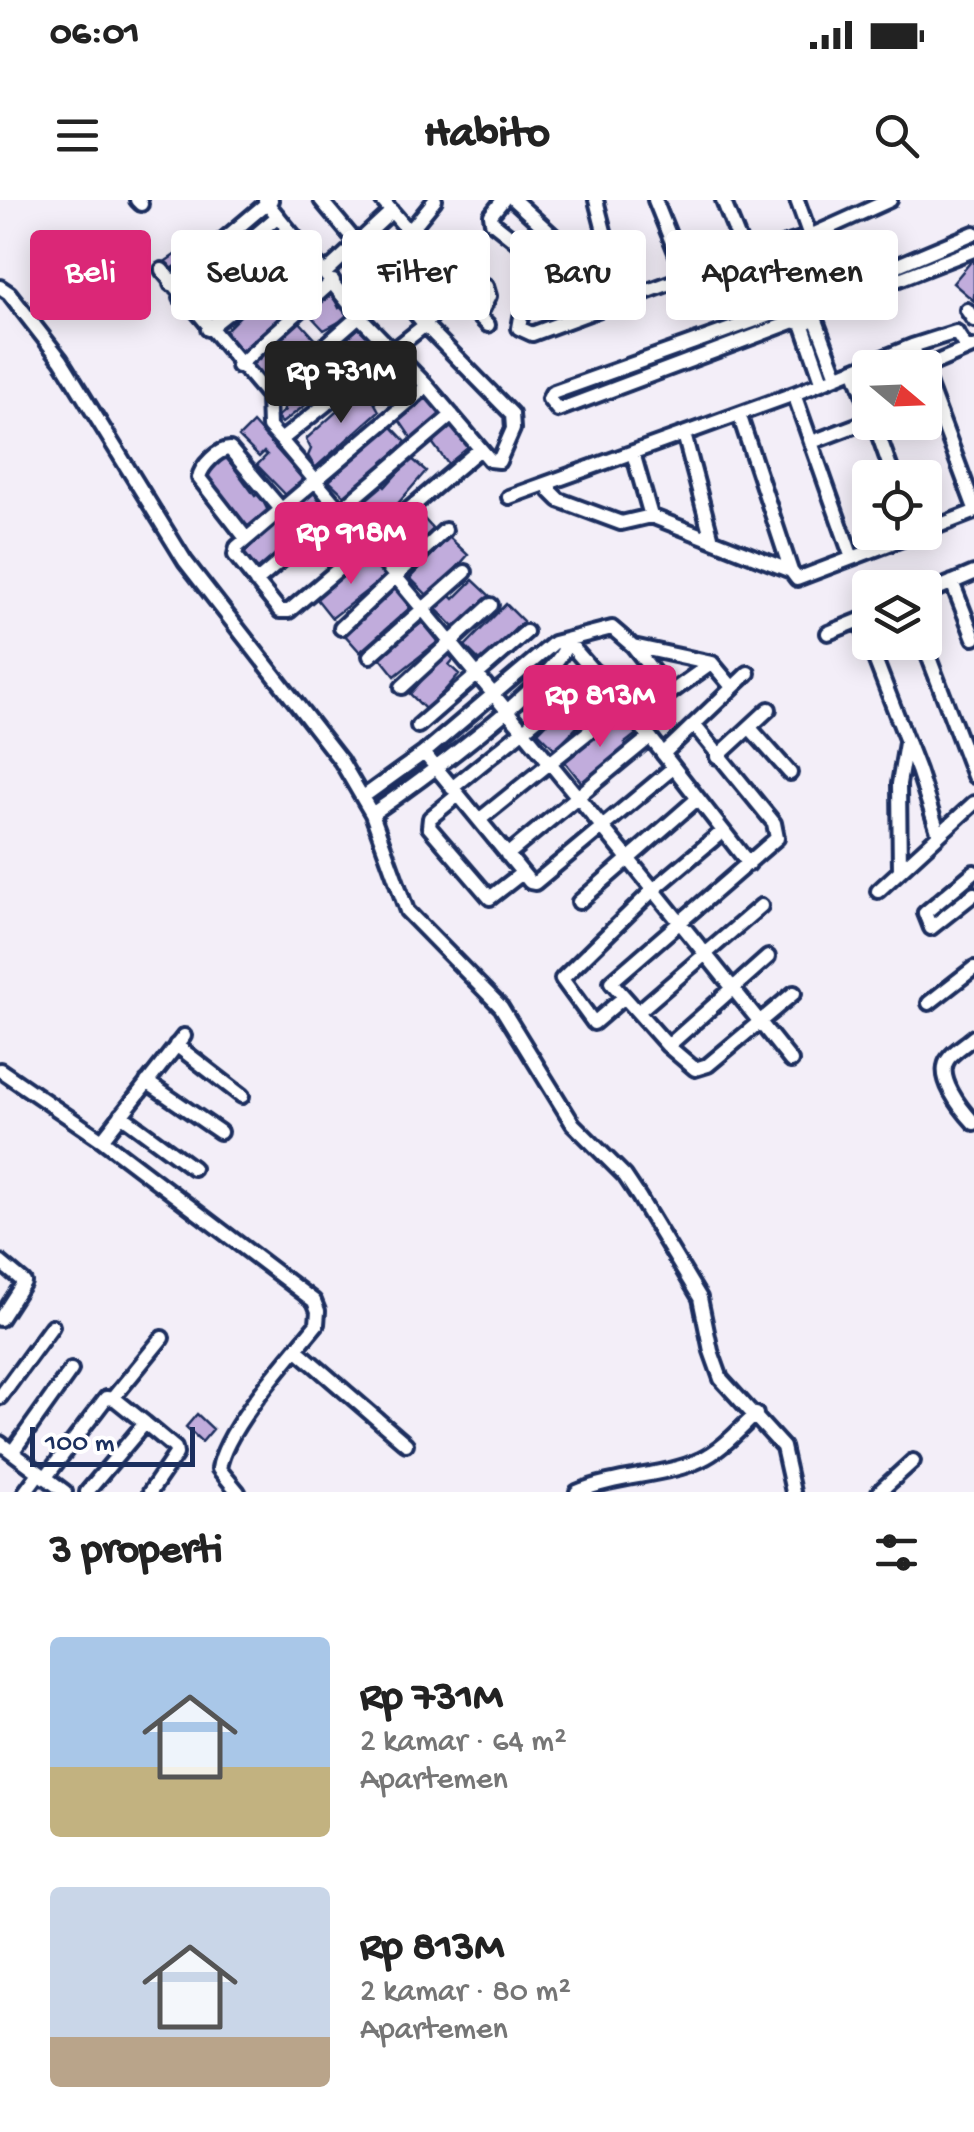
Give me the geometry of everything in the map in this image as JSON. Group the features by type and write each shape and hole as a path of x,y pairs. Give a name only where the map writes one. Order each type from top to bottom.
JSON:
{"street":[{"path":"321,200 346,230"},
{"path":"412,230 435,200"},
{"path":"503,200 491,214 492,222 510,237"},
{"path":"514,200 547,230"},
{"path":"596,200 604,230"},
{"path":"654,200 667,230"},
{"path":"735,230 724,204 742,200"},
{"path":"797,200 808,230"},
{"path":"821,230 865,205 890,200"},
{"path":"234,230 268,201 290,230"},
{"path":"367,230 387,205 408,230"},
{"path":"261,230 278,216"},
{"path":"898,267 974,232"},
{"path":"898,277 974,250"},
{"path":"238,366 342,261"},
{"path":"322,267 342,293"},
{"path":"162,270 171,284"},
{"path":"0,287 9,293 61,360 186,561 294,698 364,797 402,903 501,1007 573,1124 625,1176 700,1298 721,1379 783,1447 793,1492"},
{"path":"803,310 558,410 549,399 552,393 803,310"},
{"path":"200,320 268,396 269,426 578,792 626,859 791,1060"},
{"path":"208,330 220,320"},
{"path":"268,396 354,320"},
{"path":"362,320 394,350 492,461 501,458 514,426 512,414 421,320"},
{"path":"281,440 429,320"},
{"path":"520,320 520,328 528,334 567,320"},
{"path":"806,320 822,382"},
{"path":"808,320 837,376"},
{"path":"902,350 956,332 970,348 942,360"},
{"path":"912,346 914,350"},
{"path":"509,497 550,485 852,370"},
{"path":"427,386 245,537 234,551 280,611 290,611 480,449"},
{"path":"794,394 852,558"},
{"path":"739,414 797,579 873,550"},
{"path":"256,582 452,415"},
{"path":"942,421 974,509 942,523"},
{"path":"812,442 852,428"},
{"path":"684,434 711,536"},
{"path":"245,537 199,478 203,467 222,450 230,448 280,508"},
{"path":"633,453 651,516"},
{"path":"550,485 550,491 559,500 622,523 651,516 791,570"},
{"path":"342,628 445,530"},
{"path":"370,656 465,572"},
{"path":"942,586 974,573"},
{"path":"952,582 974,638"},
{"path":"402,687 490,605"},
{"path":"828,633 852,623"},
{"path":"364,797 554,643 612,628 633,646 670,693 712,663"},
{"path":"418,726 526,632"},
{"path":"372,814 437,768 507,709 563,656 568,642"},
{"path":"568,642 650,737 749,864"},
{"path":"633,646 712,663 732,686"},
{"path":"879,660 939,836"},
{"path":"929,660 974,776"},
{"path":"522,873 490,898 429,827 430,818 522,728 594,672"},
{"path":"663,754 748,674"},
{"path":"478,820 622,705"},
{"path":"718,757 769,709"},
{"path":"694,726 778,830 776,838 612,978 623,998 695,1070 794,993"},
{"path":"750,728 790,774"},
{"path":"507,855 578,792 650,737"},
{"path":"900,870 899,784 906,741"},
{"path":"424,752 530,882 539,882 673,768"},
{"path":"579,902 696,800"},
{"path":"878,891 974,803"},
{"path":"623,998 594,1022 562,979 652,891 723,831"},
{"path":"974,872 925,913 931,928 974,894"},
{"path":"638,1012 761,906"},
{"path":"668,1046 768,957"},
{"path":"929,1004 974,968"},
{"path":"971,1114 948,1086 945,1068 946,1061 974,1037"},
{"path":"102,1140 180,1040 242,1096"},
{"path":"0,1070 102,1140 314,1301 317,1324 254,1404 220,1458 219,1469 238,1492"},
{"path":"147,1082 220,1132"},
{"path":"121,1115 193,1168"},
{"path":"0,1262 24,1282 0,1320"},
{"path":"0,1397 52,1326"},
{"path":"113,1398 162,1338"},
{"path":"296,1350 406,1444"},
{"path":"13,1451 72,1370"},
{"path":"25,1492 106,1398 113,1398 176,1454 150,1492"},
{"path":"577,1492 695,1463 723,1445 756,1414"},
{"path":"87,1492 145,1423"},
{"path":"0,1443 65,1492"},
{"path":"880,1492 912,1461"}],"building":[{"path":"974,258 974,301 953,283"},
{"path":"332,294 339,308 342,306 343,320 324,330 315,320 322,320 322,302"},
{"path":"236,320 276,320 239,353 221,335"},
{"path":"299,321 316,340 266,386 249,367"},
{"path":"360,327 370,338 363,343 370,352 354,365 338,346"},
{"path":"337,348 352,369 282,423 277,417 285,410 275,397"},
{"path":"399,358 414,377 385,402 369,384"},
{"path":"365,386 379,411 315,468 308,456 311,449 306,439"},
{"path":"425,391 445,413 414,442 397,417"},
{"path":"253,423 304,480 286,495 257,465 267,455 264,452 259,457 239,437"},
{"path":"455,423 471,446 448,464 431,441"},
{"path":"390,425 406,442 347,498 329,481"},
{"path":"224,454 255,496 259,493 269,513 247,531 241,522 237,525 202,473"},
{"path":"411,458 426,471 375,530 354,511 380,482 385,487"},
{"path":"312,491 329,512 260,571 243,554"},
{"path":"417,511 434,530 399,562 382,543"},
{"path":"449,537 468,555 430,598 410,578"},
{"path":"370,555 386,576 332,618 316,598"},
{"path":"473,580 490,596 457,630 436,609 449,594 454,599"},
{"path":"396,588 412,606 360,652 344,634"},
{"path":"506,604 523,621 482,663 465,646"},
{"path":"424,621 439,641 395,676 379,656"},
{"path":"446,652 454,659 449,665 459,674 427,711 410,694"},
{"path":"593,676 618,701 604,715 597,707 555,749 538,732"},
{"path":"617,716 624,726 630,721 639,732 613,758 616,761 589,776 592,781 585,787 562,758"},
{"path":"197,1414 213,1429 202,1442 186,1427"}]}
